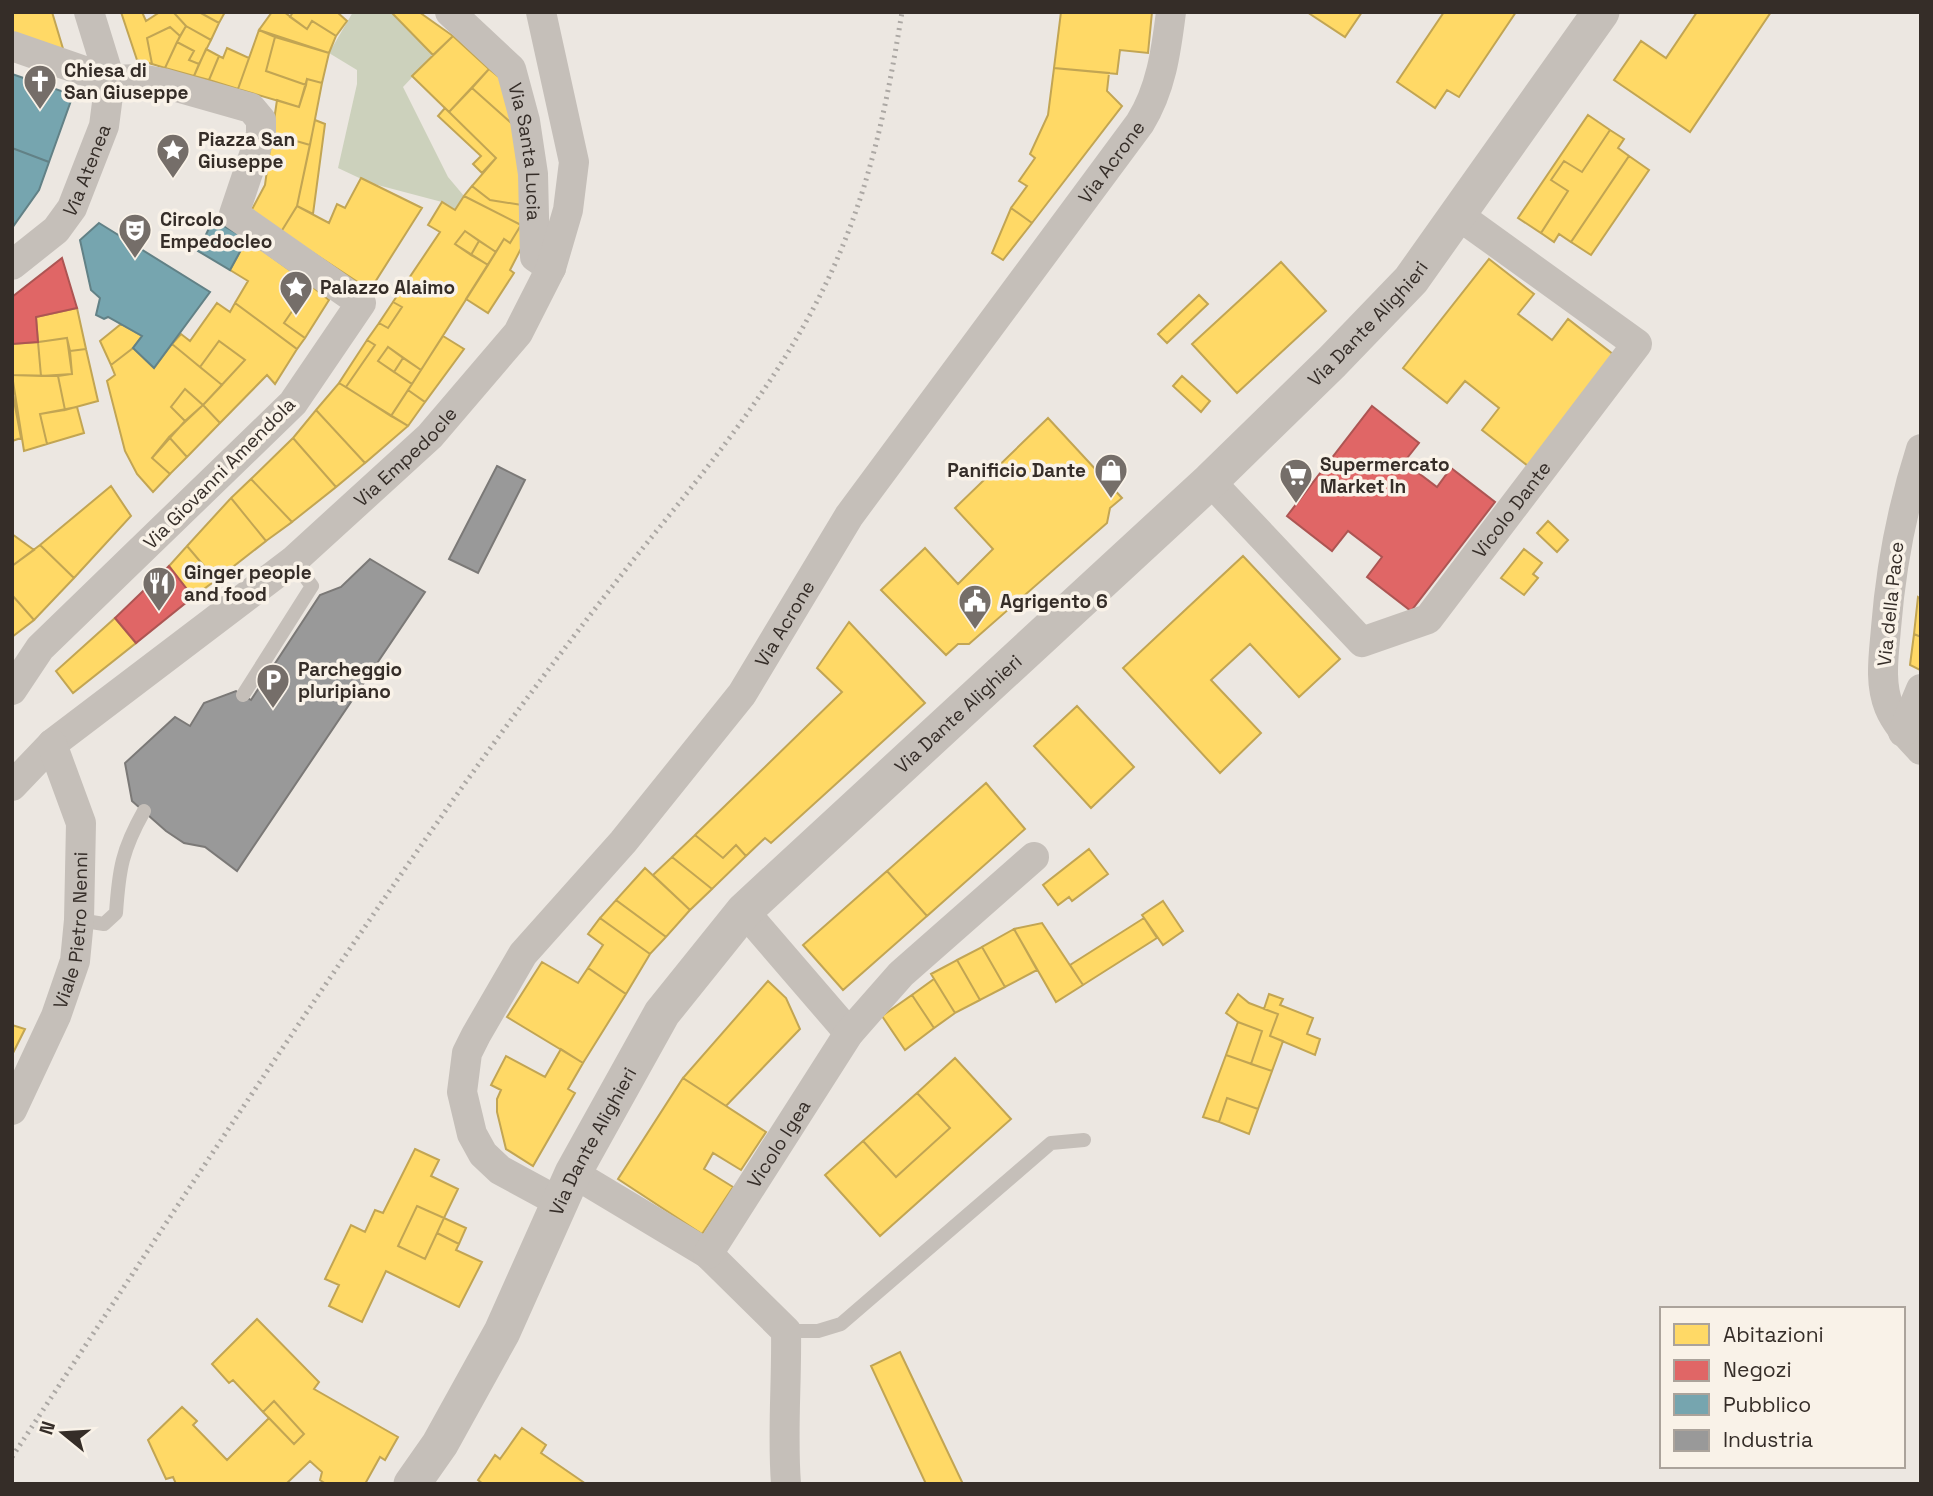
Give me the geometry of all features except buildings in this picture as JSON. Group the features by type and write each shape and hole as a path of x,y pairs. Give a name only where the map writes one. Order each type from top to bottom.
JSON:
{"street":[{"name":"Via Atenea","path":"12,265 56,230 72,208 104,126 110,80 89,12"},
{"name":"Via Santa Lucia","path":"450,12 512,69 525,121 533,174 535,257 551,268"},
{"name":"Via Empedocle","path":"17,783 52,744 293,561 430,436 518,333 551,268 568,211 574,162 541,12"},
{"name":"Via Acrone","path":"786,1331 708,1254 566,1187 500,1170 484,1154 472,1134 462,1092 467,1053 523,954 623,842 742,694 849,516 1140,123 1154,101 1165,56 1171,12"},
{"name":"Via Dante Alighieri","path":"412,1484 440,1444 502,1332 566,1187 662,1013 744,911 1210,481 1332,362 1410,280 1601,12"},
{"path":"12,46 110,80"},
{"name":"Via Giovanni Amendola","path":"12,691 40,648 293,404 361,303 234,214 261,134 262,127 257,114 243,106 163,83 140,79 110,80"},
{"name":"Vicolo Dante","path":"1210,481 1362,642 1428,619 1637,344 1458,215"},
{"name":"Via della Pace","path":"1912,741 1889,707 1882,678 1891,563 1903,506 1921,449"},
{"path":"1912,741 1921,689"},
{"name":"Viale Pietro Nenni","path":"12,1110 56,1016 75,961 79,920 81,823 52,744"},
{"name":"Vicolo Igea","path":"708,1254 849,1033 901,974 1034,857"},
{"path":"744,911 849,1033"},
{"path":"786,1331 787,1380 782,1443 786,1484"}],"lane":[{"path":"243,695 312,586 293,561"},
{"path":"79,920 104,924 116,913 119,868 125,847 144,811"},
{"path":"786,1331 818,1331 841,1324 1051,1143 1084,1140"}],"green space":[{"path":"353,12 391,12 433,55 403,87 448,177 464,196 455,210 442,202 370,183 338,168 357,84 357,70 329,53"}],"railway":[{"path":"12,1457 288,1040 458,793 611,588 722,448 777,370 824,288 854,217 879,130 902,12"}],"place":[{"name":"Chiesa di San Giuseppe","path":"40,111"},
{"name":"Piazza San Giuseppe","path":"173,180"},
{"name":"Circolo Empedocleo","path":"135,260"},
{"name":"Palazzo Alaimo","path":"296,317"},
{"name":"Panificio Dante","path":"1111,500"},
{"name":"Supermercato Market In","path":"1296,505"},
{"name":"Ginger people and food","path":"159,613"},
{"name":"Agrigento 6","path":"975,631"},
{"name":"Parcheggio pluripiano","path":"273,710"}]}
